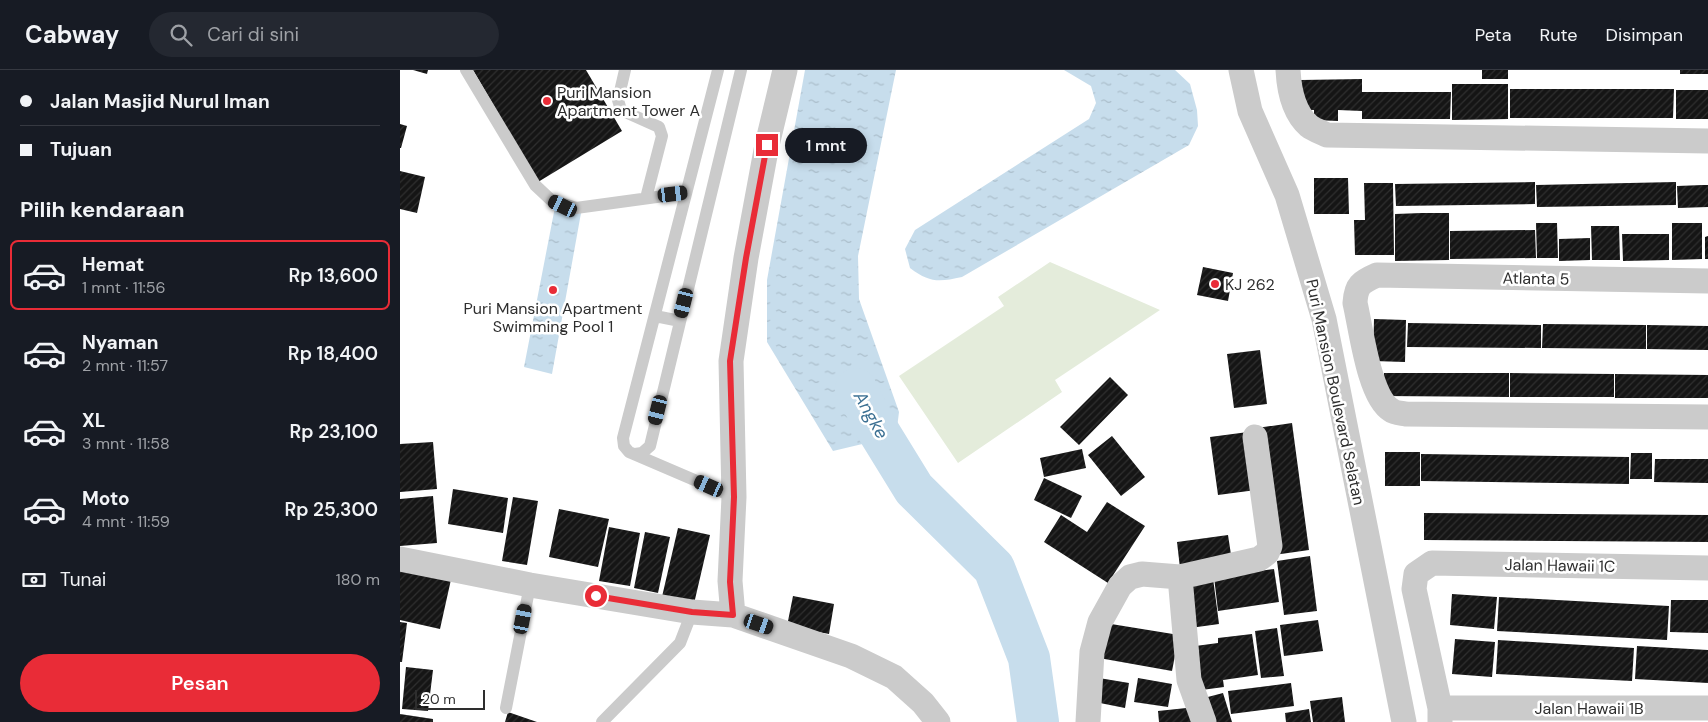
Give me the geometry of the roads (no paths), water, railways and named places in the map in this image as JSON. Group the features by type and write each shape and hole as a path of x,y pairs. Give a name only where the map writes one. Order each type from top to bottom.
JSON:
{"street":[{"path":"733,615 730,582 734,497 730,361 746,258 767,145 785,70"},
{"name":"Puri Mansion Boulevard Selatan","path":"1241,70 1250,111 1287,196 1324,319 1404,722"},
{"path":"1288,70 1289,88 1296,108 1309,126 1327,135 1708,141"},
{"name":"Atlanta 5","path":"1708,281 1377,276 1364,280 1356,290 1355,303 1374,387 1382,403 1392,411 1406,414 1708,417"},
{"path":"1088,722 1094,644 1100,622 1120,586 1130,577 1142,574 1180,577 1259,559 1267,553 1270,546 1255,437"},
{"path":"400,559 530,585 692,612 733,615 851,656 894,677 922,703 938,722"},
{"name":"Jalan Hawaii 1C","path":"1440,715 1414,589 1416,574 1432,563 1708,568"},
{"path":"1180,577 1188,680 1204,722"},
{"name":"Jalan Hawaii 1B","path":"1440,715 1708,708"}],"lane":[{"path":"466,70 535,185 551,200 563,206 576,208 686,193"},
{"path":"625,70 618,100 621,110 659,127 662,136 646,198"},
{"path":"718,70 623,438 624,446 635,454 734,497"},
{"path":"635,454 642,452 650,446 741,70"},
{"path":"654,316 680,322"},
{"path":"506,708 530,585"},
{"path":"602,722 680,643 692,612"}],"water":[{"path":"805,70 896,70 858,256 859,299 899,412 896,436 833,451 767,342 767,280"},
{"path":"1064,70 1175,70 1190,84 1197,110 1198,126 1189,145 962,277 947,280 929,279 910,268 905,249 915,230 1089,119 1096,103 1091,86"},
{"name":"Puri Mansion Apartment Swimming Pool 1","path":"555,207 581,213 552,374 524,367"}],"waterway":[{"name":"Angke","path":"856,389 874,424 914,489 994,568 1029,658 1038,722"}],"place":[{"name":"Puri Mansion Apartment Tower A","path":"547,101"},
{"name":"KJ 262","path":"1215,284"},
{"name":"Puri Mansion Apartment Swimming Pool 1","path":"553,290"}]}
